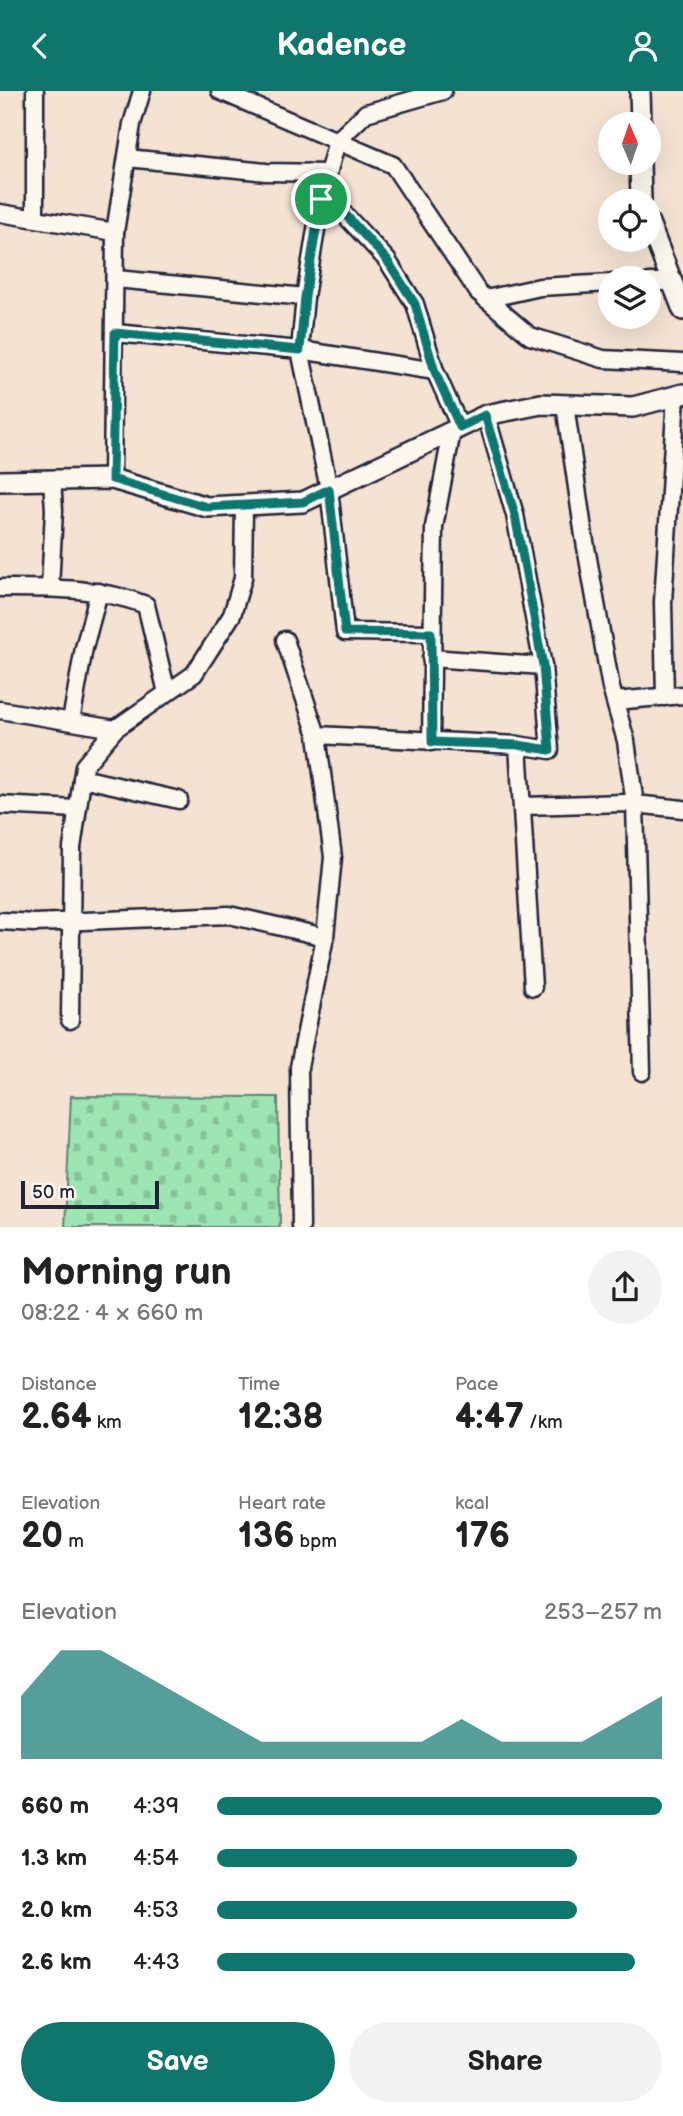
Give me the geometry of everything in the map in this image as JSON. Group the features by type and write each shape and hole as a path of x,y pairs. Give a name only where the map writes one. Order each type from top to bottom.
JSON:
{"street":[{"path":"35,91 35,218"},
{"path":"112,479 115,232 127,158 142,91"},
{"path":"220,91 236,95 393,165 478,292 530,336 603,359 683,363"},
{"path":"431,633 345,632 329,489 300,350 305,297 321,199 337,141 366,113 443,91"},
{"path":"640,91 641,112"},
{"path":"127,158 266,171 328,173"},
{"path":"321,199 343,212 387,260 415,304 435,372 456,429 434,527 432,742"},
{"path":"0,213 115,232"},
{"path":"660,252 683,310"},
{"path":"116,279 305,297"},
{"path":"661,282 672,282"},
{"path":"486,299 540,287 598,284"},
{"path":"115,333 300,350 435,372"},
{"path":"0,481 112,479 207,507 303,502 485,415 541,404 632,407 679,395 663,602 665,697"},
{"path":"565,405 584,536 615,701 626,741 635,804 642,1072"},
{"path":"317,735 518,745 550,750 543,666 515,515 485,415"},
{"path":"50,588 52,480"},
{"path":"70,1020 71,922 77,810 84,765 115,729 194,674 232,615 243,578 244,505"},
{"path":"0,588 99,591 146,605 167,693"},
{"path":"71,721 84,648 99,591"},
{"path":"285,640 317,735 333,857 325,937 299,1067 301,1227"},
{"path":"431,658 543,666"},
{"path":"615,701 683,695"},
{"path":"0,710 115,729"},
{"path":"518,745 524,806 533,988"},
{"path":"82,778 178,800"},
{"path":"524,806 635,804 683,809"},
{"path":"0,805 77,810"},
{"path":"0,921 71,922 229,915 325,937"}],"green space":[{"path":"71,1096 278,1097 280,1227 65,1227"}],"route":[{"path":"321,199 343,212 387,260 415,304 435,372 460,427 485,415 515,515 543,666 550,750 518,745 432,742 431,633 345,632 329,489 303,502 207,507 112,479 115,333 300,350 305,297 321,199"}]}
